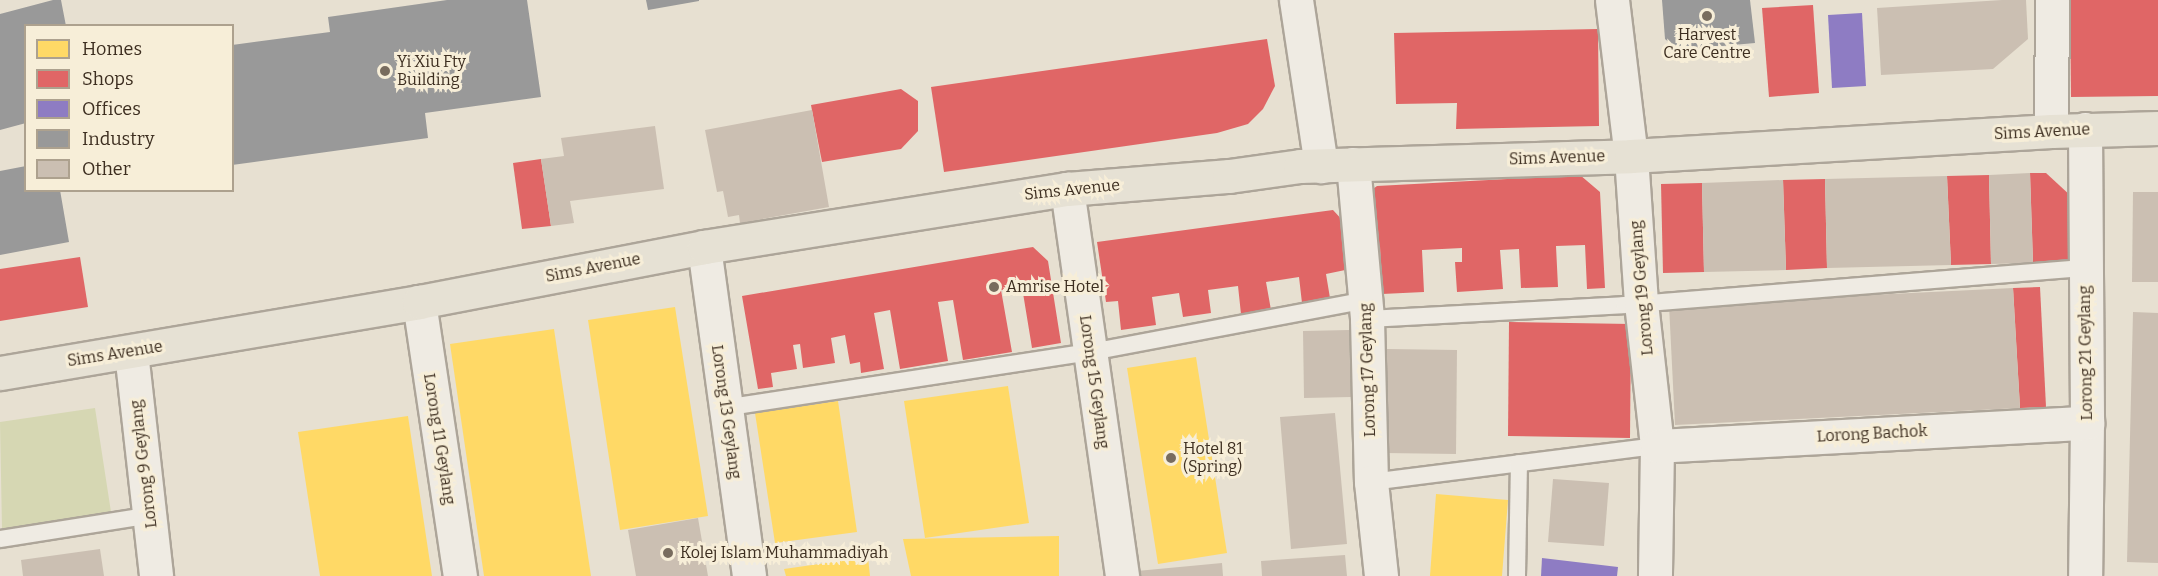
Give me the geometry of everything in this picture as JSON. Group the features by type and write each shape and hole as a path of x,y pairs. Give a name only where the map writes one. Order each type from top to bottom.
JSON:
{"main road":[{"name":"Sims Avenue","path":"0,373 419,302 704,247 1067,189 1229,176 1310,166 1631,156 2085,129 2158,128"}],"street":[{"path":"1284,0 1310,166"},
{"path":"1296,0 1310,166"},
{"name":"Lorong 19 Geylang","path":"1612,0 1631,156 1641,303 1658,446 1655,576"},
{"path":"2051,131 2052,0"},
{"name":"Lorong 21 Geylang","path":"2085,129 2088,423 2085,576"},
{"name":"Lorong 17 Geylang","path":"1353,164 1367,310 1371,482 1381,576"},
{"name":"Lorong 15 Geylang","path":"1067,189 1122,576"},
{"name":"Lorong 13 Geylang","path":"704,247 724,408 749,576"},
{"name":"Lorong 11 Geylang","path":"419,302 460,576"},
{"name":"Lorong 9 Geylang","path":"131,352 156,576"},
{"name":"Lorong Bachok","path":"1658,446 2088,423"}],"lane":[{"path":"724,408 1367,310 1641,303 2085,268"},
{"path":"1371,482 1658,446"},
{"path":"1517,576 1519,463"},
{"path":"0,538 151,515"}],"green space":[{"path":"95,408 111,512 2,529 0,422"}],"building: Homes":[{"path":"675,307 708,516 620,530 588,320"},
{"path":"554,329 591,576 484,576 450,344"},
{"path":"1196,357 1227,553 1158,564 1127,368"},
{"path":"1008,386 1029,523 925,538 904,401"},
{"path":"838,401 857,532 775,543 755,413"},
{"path":"408,416 432,576 320,576 298,432"},
{"path":"1436,494 1508,500 1502,576 1430,576"},
{"path":"1059,536 1059,576 911,576 903,539"},
{"path":"868,557 870,576 786,576 784,569"}],"building: Shops":[{"path":"2070,0 2158,0 2158,96 2071,97"},
{"path":"1813,5 1819,93 1769,97 1762,8"},
{"path":"1598,29 1599,126 1456,129 1457,103 1396,104 1394,33"},
{"path":"1267,39 1275,86 1263,109 1248,124 1217,133 944,172 931,87"},
{"path":"901,89 918,101 918,131 901,149 822,162 811,105"},
{"path":"541,159 551,226 522,229 513,163"},
{"path":"2030,173 2046,173 2072,197 2074,261 2033,263"},
{"path":"1580,175 1600,192 1605,288 1587,289 1585,245 1556,246 1558,287 1521,288 1519,249 1500,250 1503,289 1457,292 1455,262 1462,262 1462,248 1422,250 1424,292 1382,294 1380,246 1364,247 1362,197 1377,186"},
{"path":"1989,175 1991,264 1951,265 1947,176"},
{"path":"1825,179 1827,268 1786,270 1783,180"},
{"path":"1702,183 1704,272 1663,273 1661,184"},
{"path":"1333,210 1345,223 1350,269 1326,274 1330,298 1302,303 1299,277 1266,282 1271,310 1258,312 1241,314 1238,286 1208,290 1211,313 1183,317 1179,293 1152,297 1156,325 1121,330 1118,301 1106,302 1097,242"},
{"path":"1033,247 1048,261 1061,343 1032,348 1022,287 1001,290 1012,352 963,360 953,300 938,302 948,361 900,369 890,310 874,313 884,369 861,373 860,362 850,364 845,335 831,338 835,363 803,368 800,344 793,345 797,369 771,373 773,387 758,389 742,296"},
{"path":"80,257 88,307 0,321 0,269"},
{"path":"2040,287 2046,407 2020,408 2013,288"},
{"path":"1509,322 1631,324 1630,438 1508,436"}],"building: Offices":[{"path":"1862,13 1866,86 1832,88 1828,15"},
{"path":"1542,558 1618,567 1617,576 1541,576"}],"building: Industry":[{"path":"61,0 66,24 24,24 24,124 0,130 0,14"},
{"name":"Yi Xiu Fty Building","path":"447,0 527,0 541,97 425,113 428,138 234,165 234,45 330,32 328,17"},
{"path":"646,0 699,0 699,1 648,10"},
{"name":"Harvest Care Centre","path":"1662,0 1750,0 1755,43 1678,50 1665,39"},
{"path":"24,166 24,192 60,192 69,242 0,255 0,171"}],"building: Other":[{"path":"2026,0 2028,39 1993,69 1881,75 1877,8"},
{"path":"812,110 829,207 740,223 739,215 728,217 723,191 717,192 705,130"},
{"path":"655,126 664,189 570,201 574,223 551,226 541,159 564,156 561,138"},
{"path":"2030,173 2033,263 1991,264 1989,175"},
{"path":"1947,176 1951,265 1827,268 1825,179"},
{"path":"1783,180 1786,270 1704,272 1702,183"},
{"path":"2133,192 2158,192 2158,282 2132,282"},
{"path":"2013,288 2020,408 1675,425 1669,305"},
{"path":"2133,312 2158,313 2158,563 2127,562"},
{"path":"1349,330 1351,397 1304,398 1303,331"},
{"path":"1387,349 1457,350 1456,454 1385,453"},
{"path":"1335,413 1347,544 1291,549 1280,417"},
{"path":"1553,479 1609,483 1604,546 1548,542"},
{"name":"Kolej Islam Muhammadiyah","path":"698,518 708,576 636,576 628,530"},
{"path":"100,549 104,576 23,576 21,560"},
{"path":"1345,555 1347,576 1262,576 1261,561"},
{"path":"1222,563 1223,576 1137,576 1137,571"}],"place":[{"name":"Harvest Care Centre","path":"1707,16"},
{"name":"Yi Xiu Fty Building","path":"385,71"},
{"name":"Amrise Hotel","path":"994,287"},
{"name":"Hotel 81 (Spring)","path":"1171,458"},
{"name":"Kolej Islam Muhammadiyah","path":"668,553"}]}
